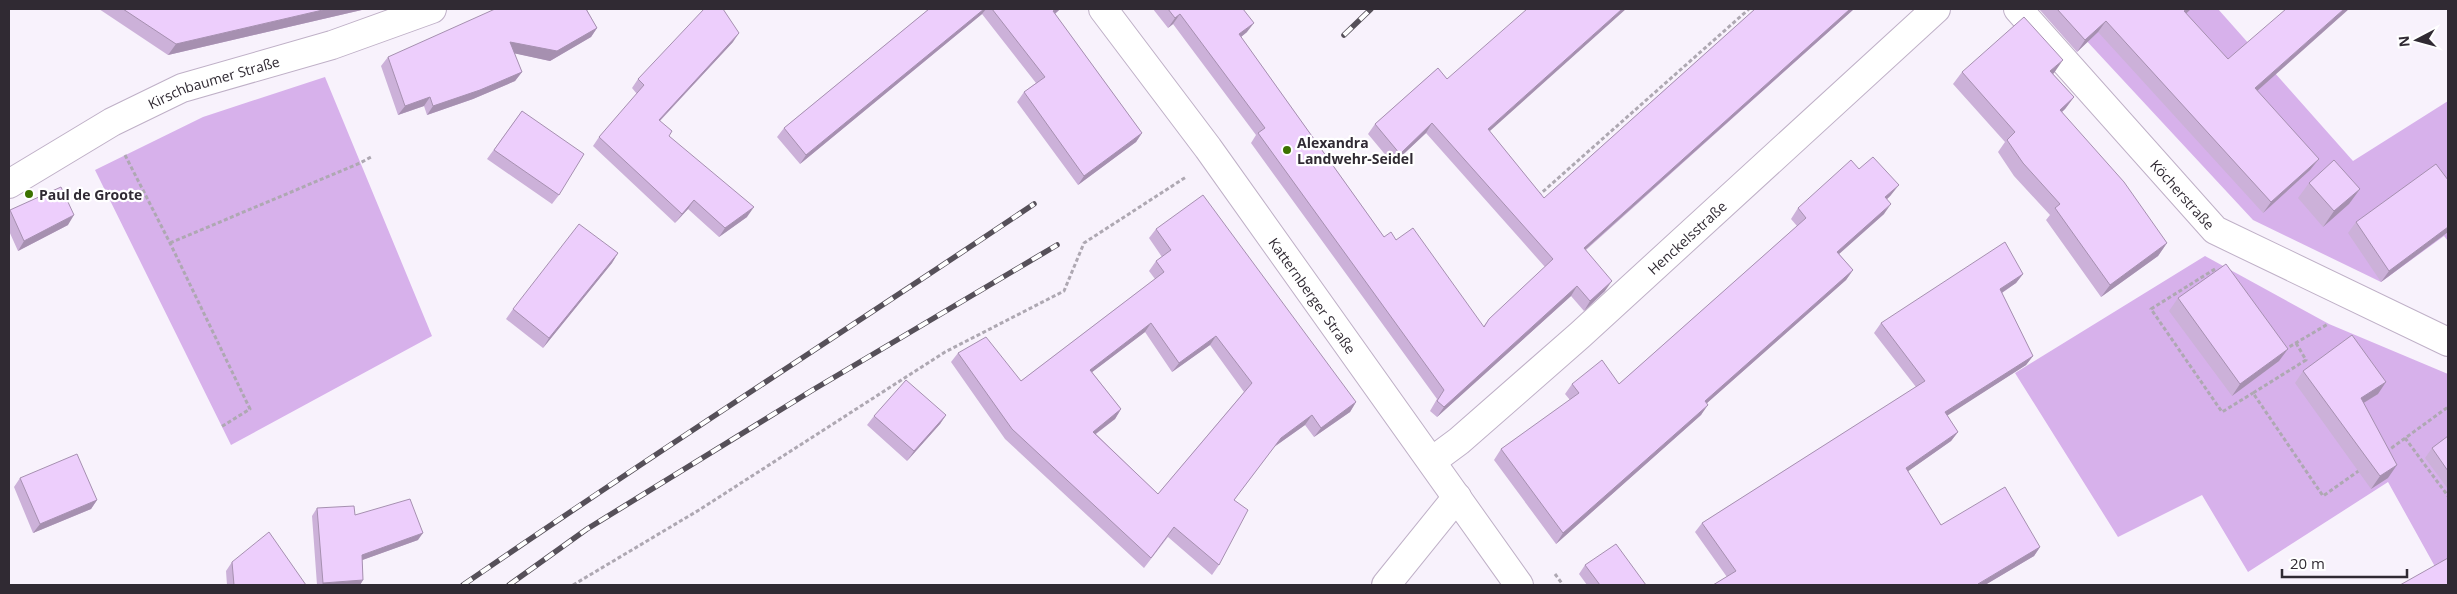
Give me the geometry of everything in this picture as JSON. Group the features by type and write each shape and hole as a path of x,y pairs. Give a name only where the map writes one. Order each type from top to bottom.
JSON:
{"street":[{"name":"Katternberger Straße","path":"1103,9 1208,148 1519,585"},
{"name":"Henckelsstraße","path":"1432,462 1459,441 1594,322 1936,9"},
{"name":"Köcherstraße","path":"2018,9 2215,230 2448,342"},
{"name":"Kirschbaumer Straße","path":"9,184 112,122 182,88 332,45 426,10"},
{"path":"1386,585 1457,497"}],"path":[{"path":"1538,196 1748,9"},
{"path":"112,122 124,155 170,243 250,409 222,427"},
{"path":"170,243 360,164 371,157"},
{"path":"573,585 699,510 945,352 1064,291 1084,243 1188,176"},
{"path":"1532,189 1544,204"},
{"path":"2252,248 2152,309 2222,412 2306,360 2296,344"},
{"path":"2282,352 2364,301"},
{"path":"2253,393 2323,496 2368,464"},
{"path":"2383,454 2448,407"},
{"path":"2406,438 2448,496"}],"shaded area":[{"path":"2057,9 2218,9 2353,161 2448,101 2448,241 2444,236 2381,282 2253,220"},
{"path":"325,77 432,336 231,445 95,170 203,117"},
{"path":"2205,256 2329,324 2448,374 2448,585 2438,572 2388,482 2248,572 2202,495 2118,537 2015,373"}],"building":[{"path":"123,9 327,9 176,44"},
{"path":"495,9 586,9 597,28 557,51 510,42 522,72 480,90 433,106 430,97 405,106 388,57"},
{"path":"704,9 723,9 739,33 659,120 672,131 669,136 754,207 725,228 694,200 682,214 599,137 644,85 638,79"},
{"path":"929,9 984,9 806,155 784,128"},
{"path":"992,9 1056,9 1053,11 1142,133 1084,176 1024,92 1045,77"},
{"path":"1168,9 1243,9 1254,23 1239,34 1384,237 1391,232 1396,240 1413,228 1484,327 1489,319 1553,259 1432,123 1400,154 1375,124 1438,68 1447,79 1527,9 1622,9 1488,129 1544,198 1755,9 1850,9 1584,248 1612,281 1590,301 1577,286 1444,407 1437,401 1444,390 1258,133 1265,128 1180,14 1175,18"},
{"path":"2057,9 2187,9 2184,11 2228,59 2286,9 2344,9 2255,88 2319,159 2271,202 2106,21 2085,40"},
{"path":"2024,17 2063,60 2050,71 2074,97 2060,110 2124,182 2167,243 2110,285 2055,208 2060,204 2023,163 2007,140 2015,132 1962,72"},
{"path":"522,111 584,154 559,195 494,150"},
{"path":"1873,157 1899,185 1885,197 1891,204 1837,252 1853,270 1705,401 1708,405 1563,533 1501,449 1579,393 1572,384 1602,360 1619,384 1806,218 1798,208 1851,160 1859,169"},
{"path":"2334,160 2360,189 2334,211 2309,183"},
{"path":"2436,164 2448,180 2448,227 2389,271 2356,222"},
{"path":"61,187 74,215 24,241 10,210"},
{"path":"1203,195 1356,402 1321,428 1312,415 1281,438 1234,500 1248,510 1219,565 1174,527 1151,558 1012,429 958,353 986,337 1021,381 1164,272 1156,261 1171,250 1156,229","holes":["1151,323 1179,363 1216,336 1252,383 1158,494 1093,432 1121,409 1090,370"]},
{"path":"579,224 618,253 549,338 513,309"},
{"path":"2005,242 2023,274 2000,289 2033,356 1945,412 1958,432 1906,468 1941,525 2005,487 2040,547 1978,585 1713,585 1736,571 1702,523 1925,381 1881,323"},
{"path":"2226,264 2288,349 2240,384 2178,298"},
{"path":"2352,335 2386,382 2361,398 2397,465 2380,476 2303,371"},
{"path":"906,380 946,415 914,451 874,416"},
{"path":"2448,436 2448,471 2432,448"},
{"path":"77,454 97,500 40,524 20,478"},
{"path":"410,499 423,533 362,555 363,580 323,583 317,508 354,506 355,515"},
{"path":"269,532 306,585 234,585 232,562"},
{"path":"1616,544 1646,585 1600,585 1585,565"},
{"path":"2448,558 2448,585 2400,585"}],"railway":[{"path":"1344,35 1371,9"},
{"path":"463,585 1034,204"},
{"path":"509,585 587,529 811,391 1057,245"}],"place":[{"name":"Alexandra Landwehr-Seidel","path":"1287,150"},
{"name":"Paul de Groote","path":"29,194"}]}
